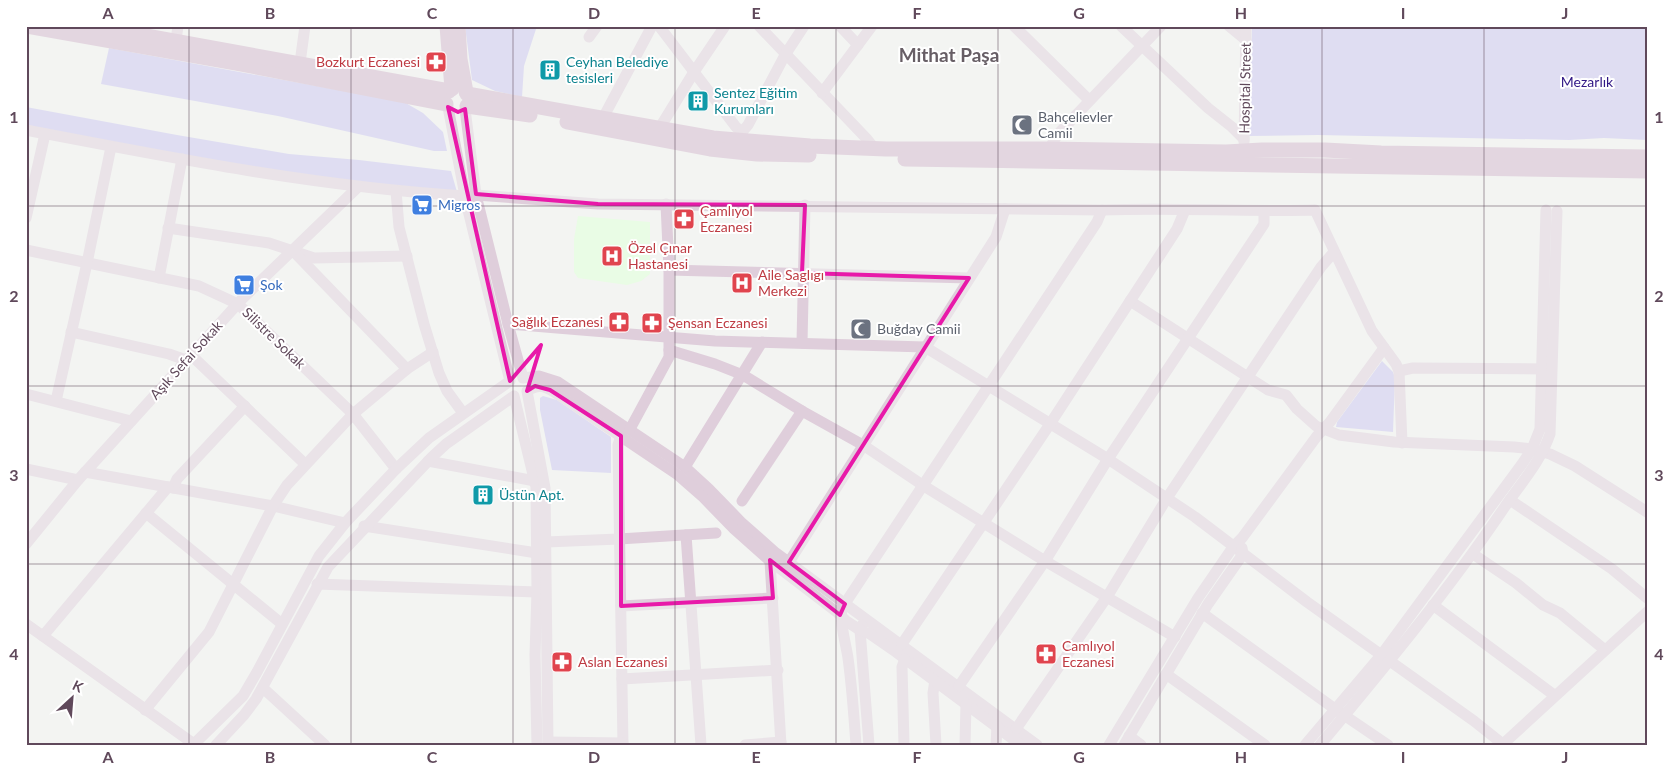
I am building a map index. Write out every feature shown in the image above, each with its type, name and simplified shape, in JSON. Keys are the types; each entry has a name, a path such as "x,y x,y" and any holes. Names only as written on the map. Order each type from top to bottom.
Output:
{"main road":[{"path":"27,26 236,63 457,99 603,118 713,138 742,137 874,148 1226,152 1244,145 1262,150 1647,157"},
{"path":"91,26 177,33 300,63 410,85 457,99 523,114 710,149 757,154 1264,166 1647,171"},
{"path":"447,26 457,99"},
{"path":"457,99 460,59 458,26"},
{"path":"1262,150 1258,158 1264,166"},
{"path":"1317,150 1323,152 1326,156 1322,164 1317,166"}],"street":[{"path":"300,63 305,26"},
{"path":"589,37 597,26"},
{"path":"603,118 652,26"},
{"path":"659,26 742,137 785,55 804,26"},
{"path":"659,129 725,26"},
{"path":"759,26 874,148"},
{"path":"840,26 858,45"},
{"path":"822,93 872,26"},
{"path":"1014,26 1089,100"},
{"path":"1120,26 1244,145"},
{"path":"1050,149 1058,134 1161,26"},
{"path":"1228,26 1246,40"},
{"name":"Hospital Street","path":"1244,145 1246,26"},
{"path":"457,99 471,195 510,381 508,388 514,396 535,481 537,496 535,655 544,744"},
{"path":"457,99 471,195 523,378 528,385 527,391 545,488 544,744"},
{"path":"26,130 182,159 396,191 598,204 1102,210 1146,208 1264,211 1315,210 1372,331 1399,371 1402,443"},
{"path":"26,218 45,134"},
{"path":"56,401 111,146"},
{"path":"158,278 182,159"},
{"name":"Aşık Sefai Sokak","path":"27,543 81,476 238,304 358,186"},
{"path":"396,191 399,227 433,352 447,391 463,413"},
{"path":"544,744 623,744 618,445 669,357 669,270 666,204"},
{"path":"802,343 802,273 805,206"},
{"path":"788,562 996,237 1005,209"},
{"path":"856,745 852,687 840,615 842,608 1097,222 1102,210"},
{"path":"902,644 1050,424 1177,229 1185,210"},
{"path":"1305,745 1339,712 1433,605 1473,554 1533,470 1547,369 1552,210"},
{"path":"959,686 1045,561 1108,459 1264,224 1264,211"},
{"path":"168,228 269,244 314,258 407,256"},
{"name":"Silistre Sokak","path":"26,250 199,286 238,304 353,414 396,469"},
{"path":"292,250 408,369"},
{"path":"1016,729 1108,596 1167,498 1321,266 1334,252"},
{"path":"669,270 969,278"},
{"path":"1130,301 1268,390 1286,395 1297,409 1316,426 1339,434 1402,443 1493,446 1537,451 1576,466 1647,512"},
{"path":"508,324 670,338 925,348 1108,459 1167,498 1503,744 1554,695 1647,612"},
{"path":"71,332 189,357 245,406 305,464"},
{"path":"685,467 762,342"},
{"path":"1141,745 1127,740 1238,550 1242,538 1384,348"},
{"path":"669,350 743,375 863,445 924,486 1045,561 1175,636"},
{"path":"145,710 209,632 273,506 286,485 353,414 408,369 433,352"},
{"path":"1399,371 1412,368 1547,369"},
{"path":"26,624 193,744 243,696 319,556 345,523 396,469 429,438 517,377 539,376 558,382 625,432 702,496 734,529 770,561 860,630 870,634 935,680 1021,745"},
{"path":"216,745 244,715 263,688 317,584 332,562 364,526 446,444 514,396 520,396 537,386 550,390 685,467 741,522 788,562 1037,745"},
{"path":"26,394 131,421"},
{"path":"43,636 146,513 245,406"},
{"path":"742,501 802,411"},
{"path":"1386,657 1537,451"},
{"path":"428,461 535,481"},
{"path":"26,468 171,488 273,506 345,523"},
{"path":"1510,500 1612,569 1647,598"},
{"path":"146,513 233,586 282,624"},
{"path":"364,526 537,553"},
{"path":"546,542 716,533"},
{"path":"686,535 701,745"},
{"path":"1109,745 1198,598 1238,550"},
{"path":"1473,554 1516,583 1543,605 1560,613 1605,650"},
{"path":"745,745 781,743 770,561"},
{"path":"317,584 537,592"},
{"path":"621,606 690,604 773,598"},
{"path":"1433,605 1554,695"},
{"path":"1202,613 1388,745"},
{"path":"862,616 860,630 869,745"},
{"path":"904,745 902,667 905,659"},
{"path":"622,679 778,670"},
{"path":"1166,674 1266,745"},
{"path":"935,680 933,693 936,745"},
{"path":"263,688 325,745"},
{"path":"965,745 966,704"},
{"path":"1320,745 1339,712"},
{"path":"996,745 997,726"}],"highlighted area":[{"path":"448,107 458,112 465,109 476,194 598,204 805,205 802,273 969,278 789,562 845,604 840,615 770,560 773,598 621,606 621,436 550,390 535,386 527,391 541,345 510,381"}],"shaded area":[{"name":"Özel Çınar Hastanesi","path":"578,216 650,222 650,274 641,281 627,285 578,278 574,272 574,239"}],"green space":[{"path":"465,26 537,26 524,66 522,97 495,91 472,80"},
{"name":"Mezarlık","path":"1252,26 1647,26 1647,140 1318,135 1249,136"},
{"path":"109,48 404,102 423,113 443,132 447,151 434,151 278,116 101,84"},
{"path":"26,107 289,154 451,171 457,192 376,189 26,130"},
{"path":"1382,361 1393,372 1395,378 1393,432 1336,427 1337,422"},
{"path":"543,396 557,400 611,437 611,473 552,470 540,410 540,398"}],"place":[{"name":"Bozkurt Eczanesi","path":"436,62"},
{"name":"Ceyhan Belediye tesisleri","path":"550,70"},
{"name":"Sentez Eğitim Kurumları","path":"698,101"},
{"name":"Bahçelievler Camii","path":"1022,125"},
{"name":"Migros","path":"422,205"},
{"name":"Çamlıyol Eczanesi","path":"684,219"},
{"name":"Özel Çınar Hastanesi","path":"612,256"},
{"name":"Aile Saglıgı Merkezi","path":"742,283"},
{"name":"Şok","path":"244,285"},
{"name":"Sağlık Eczanesi","path":"619,322"},
{"name":"Şensan Eczanesi","path":"652,323"},
{"name":"Buğday Camii","path":"861,329"},
{"name":"Üstün Apt.","path":"483,495"},
{"name":"Camlıyol Eczanesi","path":"1046,654"},
{"name":"Aslan Eczanesi","path":"562,662"}],"district":[{"name":"Mithat Paşa","path":"949,55"}]}
